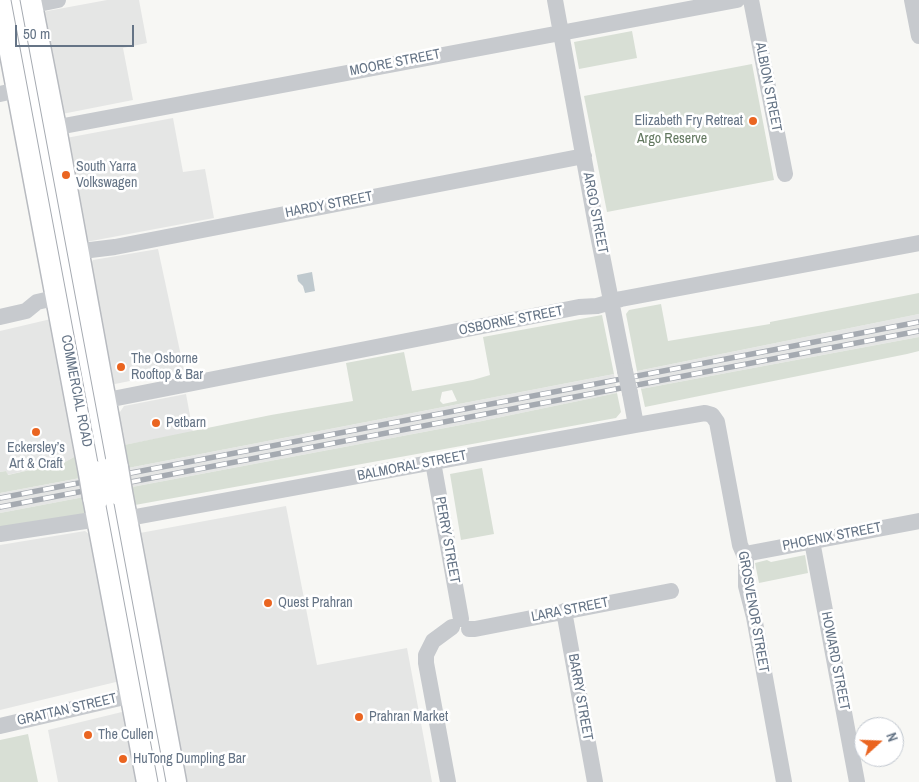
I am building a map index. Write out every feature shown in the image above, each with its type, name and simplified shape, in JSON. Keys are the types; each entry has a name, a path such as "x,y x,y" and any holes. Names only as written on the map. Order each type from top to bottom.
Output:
{"main road":[{"name":"COMMERCIAL ROAD","path":"3,0 18,90 59,297 108,498 173,782"},
{"name":"COMMERCIAL ROAD","path":"28,3 102,401 108,498 134,695 150,782"}],"street":[{"path":"28,3 58,0"},
{"name":"ARGO STREET","path":"555,0 636,425"},
{"name":"MOORE STREET","path":"52,128 737,0"},
{"name":"ALBION STREET","path":"751,0 785,174"},
{"path":"912,0 919,36"},
{"name":"HARDY STREET","path":"74,252 115,247 584,156"},
{"name":"OSBORNE STREET","path":"102,401 579,307 597,306 919,243"},
{"path":"0,317 26,311 37,302 59,297"},
{"name":"BALMORAL STREET","path":"0,534 108,498 144,516 636,425 706,413 712,415"},
{"name":"GROSVENOR STREET","path":"712,415 717,422 740,545 745,554 746,586 754,617 784,782"},
{"name":"PERRY STREET","path":"433,462 461,625"},
{"name":"PHOENIX STREET","path":"745,554 919,521"},
{"name":"HOWARD STREET","path":"812,541 857,782"},
{"name":"LARA STREET","path":"461,625 564,612 671,590"},
{"name":"BARRY STREET","path":"564,612 595,782"},
{"path":"448,782 426,655 433,641 461,625"},
{"name":"GRATTAN STREET","path":"0,726 134,695"}],"shaded area":[{"path":"107,0 139,0 147,43 123,48 133,100 62,114 42,12"},
{"path":"173,118 183,172 205,169 214,218 86,242 66,138"},
{"path":"158,249 184,370 115,384 111,382 90,264 93,260"},
{"path":"312,272 315,291 305,293 303,286 298,281 297,275"},
{"path":"919,314 919,337 641,389 637,371"},
{"path":"51,319 76,456 65,462 7,475 6,471 0,472 0,331"},
{"path":"614,374 617,393 482,421 132,487 128,468"},
{"name":"Petbarn","path":"186,394 193,432 124,445 118,415 124,406"},
{"path":"80,478 84,497 0,513 0,493"},
{"path":"286,506 317,665 407,648 432,782 186,782 140,533"},
{"path":"85,531 94,538 120,681 0,710 0,545"},
{"path":"126,711 139,782 58,782 48,730"}],"green space":[{"path":"632,31 637,58 579,69 574,42"},
{"name":"Argo Reserve","path":"752,64 774,180 607,212 584,96"},
{"path":"919,293 919,314 637,371 626,314 629,310 661,304 668,341 770,324 770,322"},
{"path":"602,315 614,374 128,468 124,445 271,415 353,401 346,363 404,352 412,391 490,375 483,337","holes":["452,390 457,401 443,404 440,401 442,392"]},
{"path":"919,337 919,351 645,407 641,389"},
{"path":"617,393 621,412 616,418 135,505 132,487 482,421"},
{"path":"76,456 80,478 0,493 0,472 6,471 8,475 65,462"},
{"path":"482,468 494,534 461,540 450,474"},
{"path":"84,497 87,514 0,529 0,513"},
{"path":"805,555 808,573 759,583 755,563 767,560 771,562"},
{"path":"28,734 38,782 0,782 0,740"}],"tram line":[{"path":"11,0 158,782"},
{"path":"20,0 166,782"}],"railway":[{"path":"0,498 919,322"},
{"path":"0,507 919,331"}],"place":[{"name":"Elizabeth Fry Retreat","path":"753,121"},
{"name":"South Yarra Volkswagen","path":"66,175"},
{"name":"The Osborne Rooftop & Bar","path":"121,367"},
{"name":"Petbarn","path":"156,423"},
{"name":"Eckersley’s Art & Craft","path":"36,432"},
{"name":"Quest Prahran","path":"268,603"},
{"name":"Prahran Market","path":"359,717"},
{"name":"The Cullen","path":"88,735"},
{"name":"HuTong Dumpling Bar","path":"123,759"}]}
